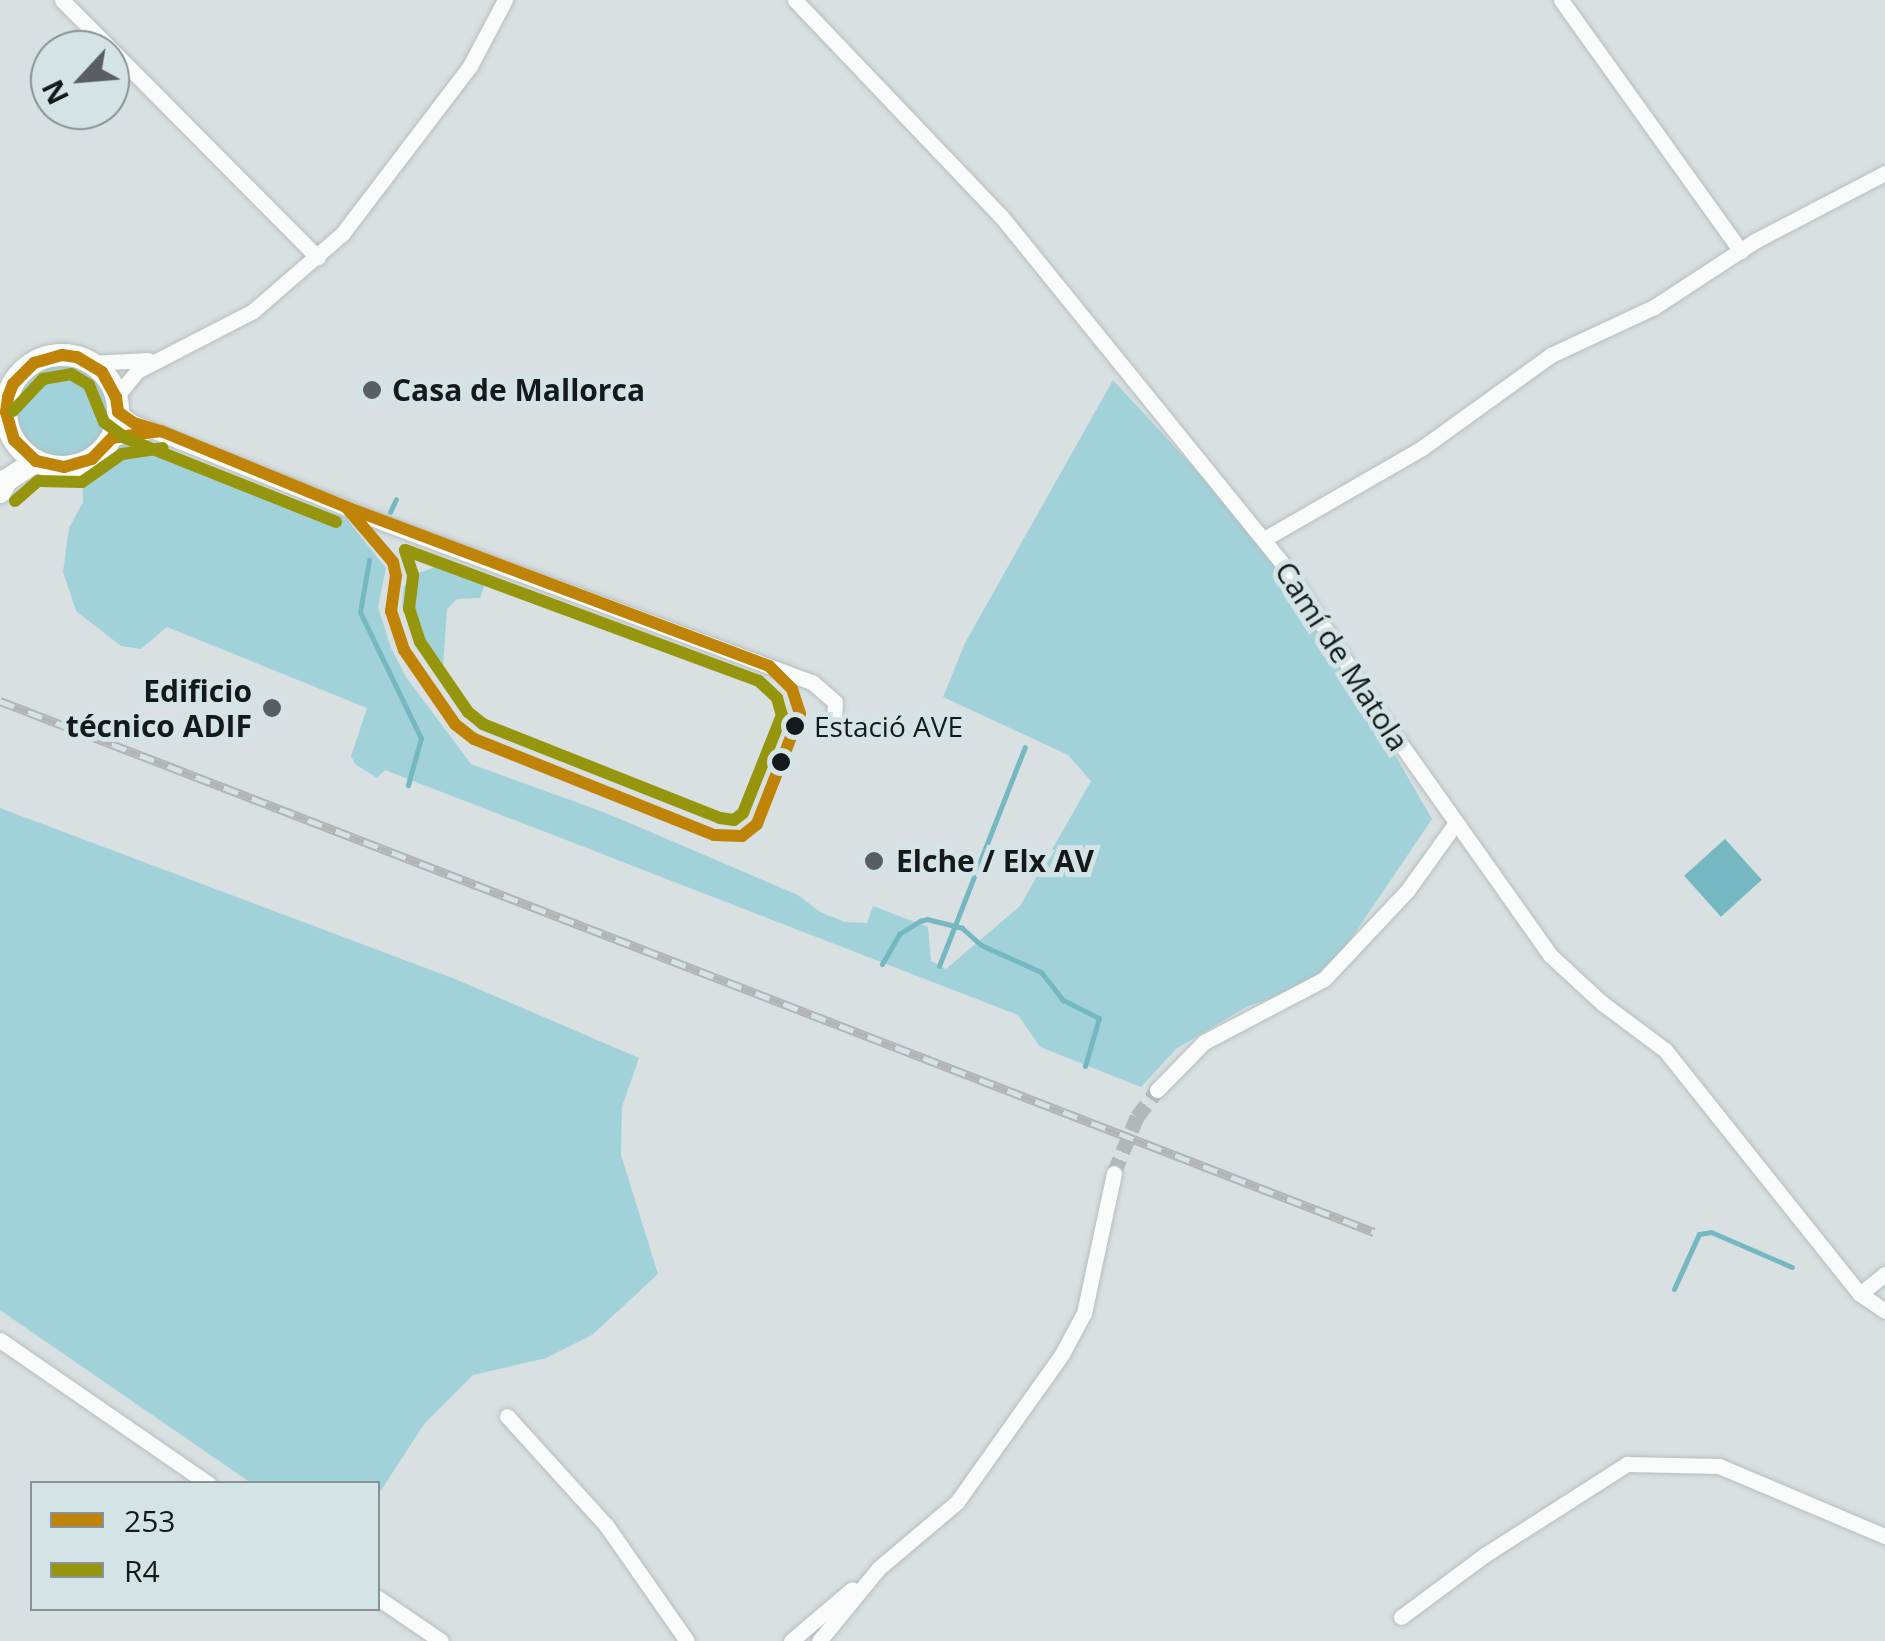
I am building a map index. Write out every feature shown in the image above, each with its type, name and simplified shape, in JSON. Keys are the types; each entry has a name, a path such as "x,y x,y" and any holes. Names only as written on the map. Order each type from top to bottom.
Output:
{"main road":[{"path":"0,474 5,395 22,372 48,357 62,355 90,363 102,372 117,405 112,438 103,450 78,465 64,468 36,461 4,427"},
{"path":"0,492 7,480 36,461"}],"street":[{"path":"62,0 318,258"},
{"path":"505,0 470,66 429,123 361,213 318,258 254,311 129,377 117,405 134,423 812,682 835,702 834,718"},
{"name":"Camí de Matola","path":"795,0 1001,216 1264,540 1294,578 1370,702 1550,955 1602,1003 1665,1050 1860,1294 1885,1310"},
{"path":"1561,0 1741,251"},
{"path":"1264,540 1422,448 1551,355 1654,307 1741,251 1885,172"},
{"path":"90,363 157,360"},
{"path":"112,438 161,431"},
{"path":"1157,1090 1204,1042 1324,980 1407,891 1455,824"},
{"path":"791,1641 956,1502 1069,1341 1084,1312 1094,1275 1114,1173"},
{"path":"1860,1294 1885,1274"},
{"path":"0,1340 206,1481"},
{"path":"507,1416 606,1525 687,1641"},
{"path":"1400,1616 1483,1556 1627,1464 1719,1466 1885,1536"},
{"path":"819,1641 879,1568"},
{"path":"380,1599 441,1641"}],"shaded area":[{"path":"62,360 82,364 105,383 114,412 110,432 91,455 62,464 42,460 19,441 10,412 14,392 33,369"},
{"path":"1113,380 1288,570 1432,819 1324,979 1246,1007 1176,1049 1141,1087 1040,1047 1018,1015 385,770 377,778 355,764 351,756 367,708 167,627 141,649 121,646 76,611 63,572 69,528 83,502 82,467 113,444 154,448 346,518 386,568 378,607 391,648 406,677 471,764 606,813 798,895 820,912 845,922 867,923 873,906 928,927 931,961 946,969 1020,906 1091,781 1068,755 943,697 965,643"},
{"path":"444,564 486,581 480,598 457,599 447,609 442,682 402,606 404,587 413,575"},
{"path":"0,808 455,979 639,1058 622,1107 621,1155 658,1274 592,1335 546,1358 473,1375 424,1424 380,1492 380,1481 248,1481 0,1310"},
{"path":"1725,839 1762,880 1721,917 1684,876"}],"waterway":[{"path":"390,512 396,499"},
{"path":"369,560 360,612 421,738 408,785"},
{"path":"939,966 1025,747"},
{"path":"882,964 899,934 920,921 927,919 962,928 981,945 1041,972 1063,1000 1099,1018 1085,1066"},
{"path":"1674,1289 1699,1234 1711,1232 1792,1267"}],"tunnel":[{"path":"1114,1173 1137,1117 1157,1090"}],"railway":[{"path":"0,701 1374,1232"}],"transit line":[{"name":"253","path":"62,355 77,357 102,372 116,397 118,412 134,423 161,431 112,438 92,459 64,467 36,461 14,440 6,412 8,397 13,384 34,363 62,355"},
{"name":"R4","path":"13,411 43,379 71,374 89,385 104,422 125,438 336,522"},
{"name":"253","path":"161,431 346,507"},
{"name":"R4","path":"15,501 38,481 82,482 122,454 163,448"},
{"name":"253","path":"346,507 769,666 792,689 800,714 757,824 742,836 714,835 474,739 455,724 404,650 391,611 396,576 393,562 346,507"},
{"name":"R4","path":"405,550 759,681 777,698 782,715 743,813 734,820 720,818 483,724 468,712 420,642 409,609 413,575 405,550"}],"place":[{"name":"Casa de Mallorca","path":"372,390"},
{"name":"Edificio técnico ADIF","path":"272,708"},
{"name":"Estació AVE","path":"795,726"},
{"name":"Elche / Elx AV","path":"874,861"}]}
